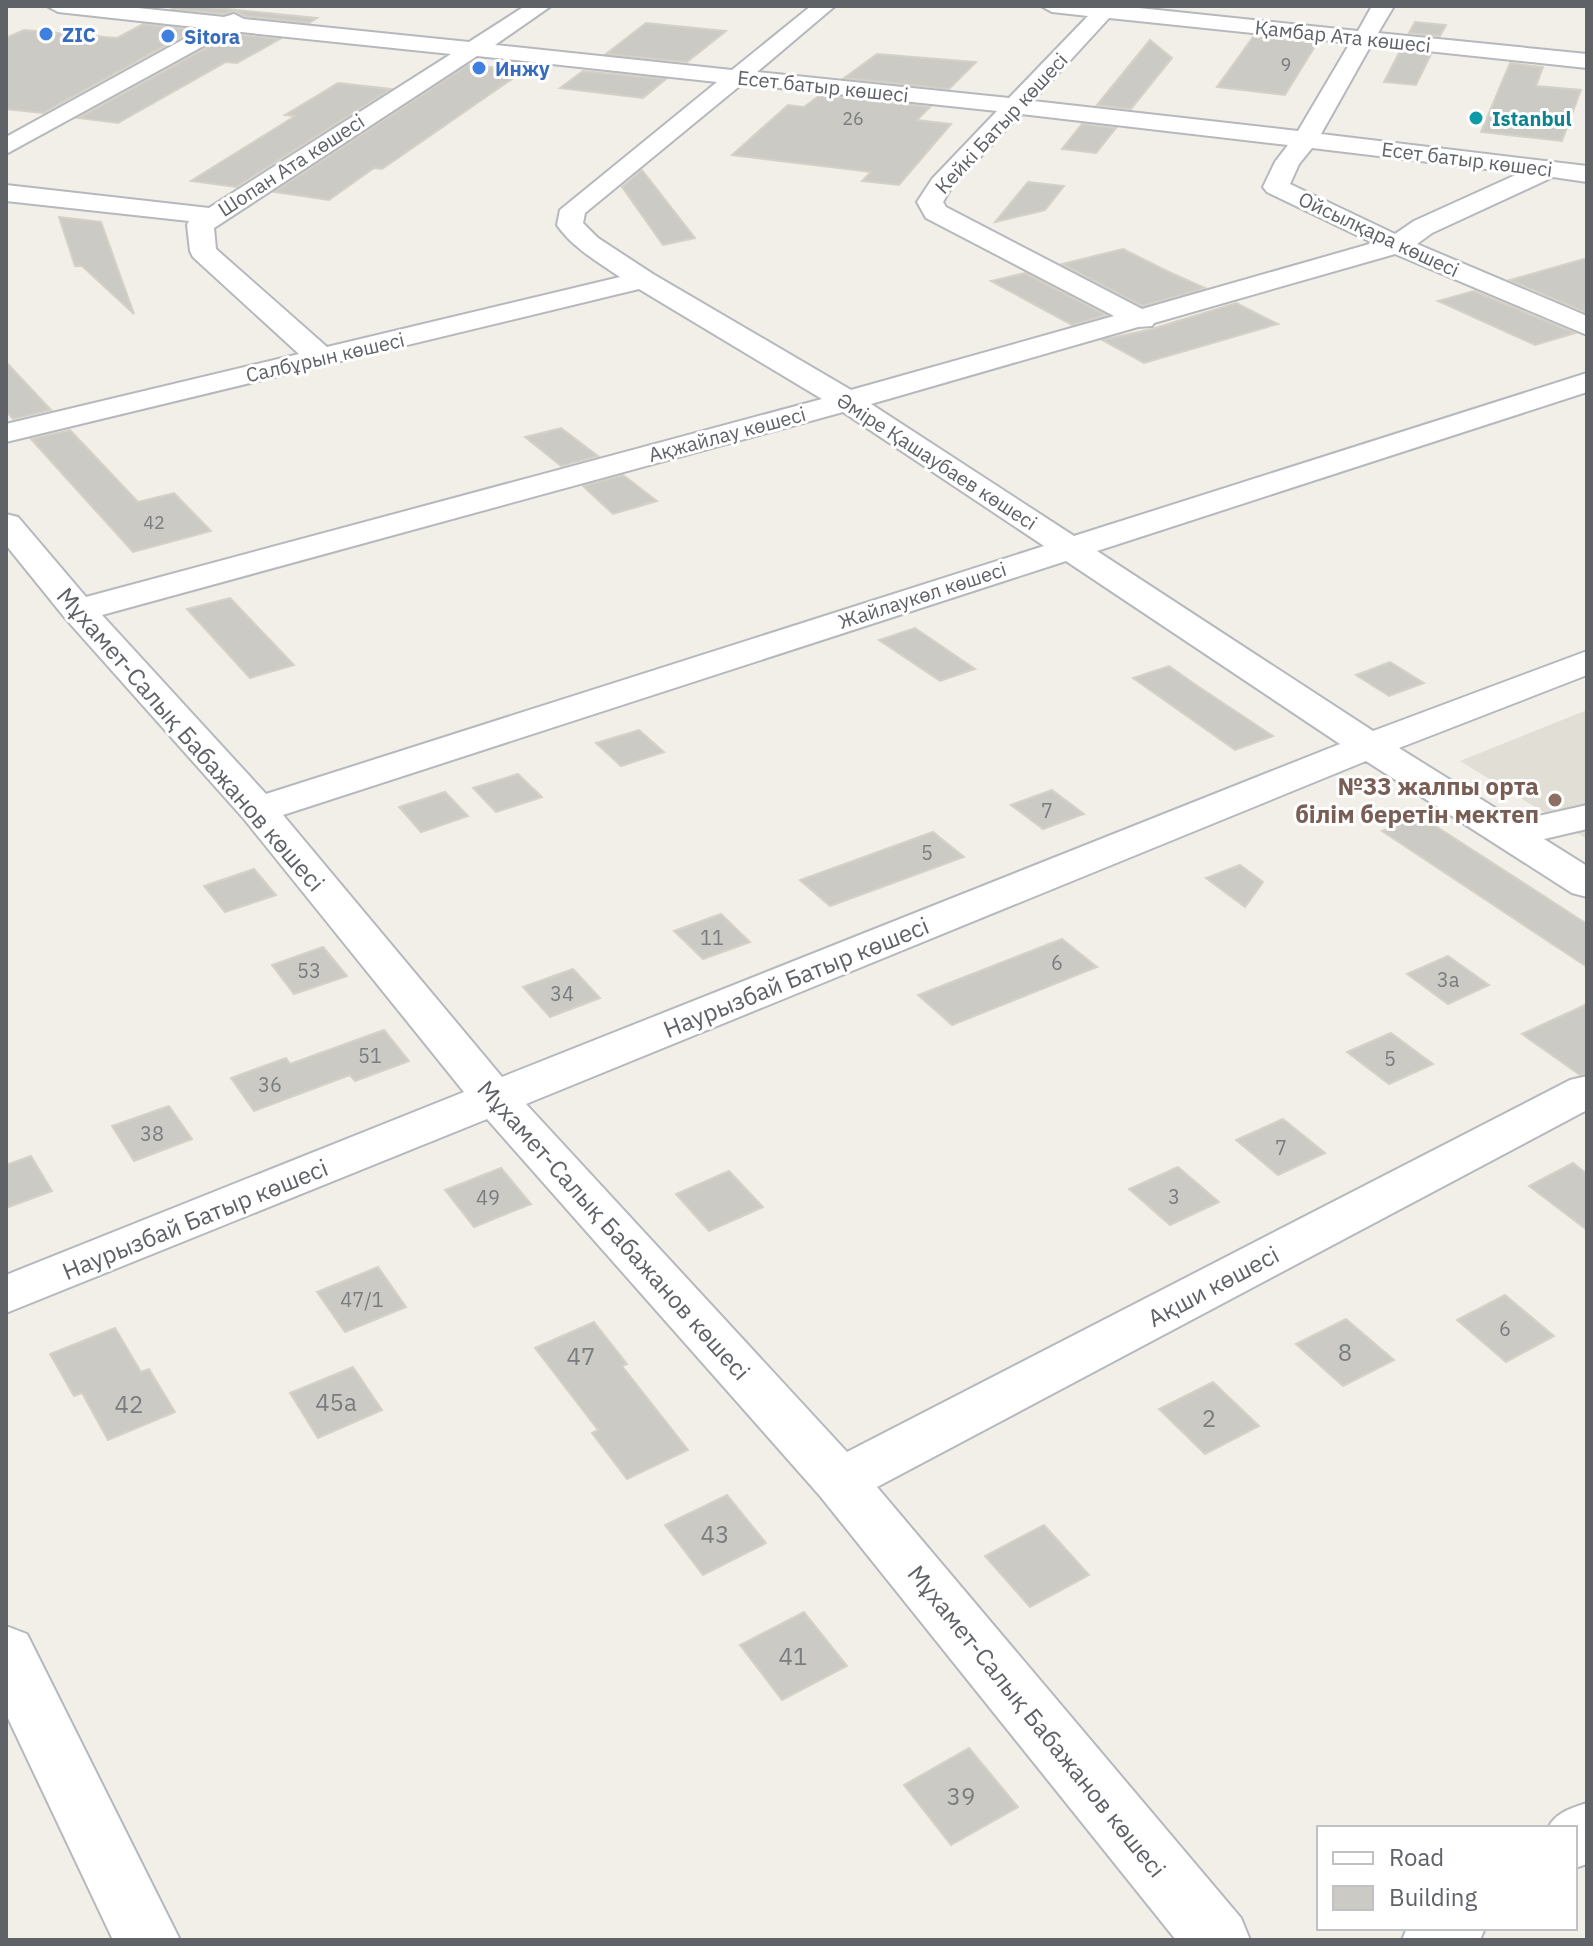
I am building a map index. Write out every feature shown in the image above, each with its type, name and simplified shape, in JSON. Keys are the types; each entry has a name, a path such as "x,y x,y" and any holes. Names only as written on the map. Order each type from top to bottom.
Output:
{"street":[{"name":"Есет батыр көшесі","path":"58,6 1571,166"},
{"path":"6,147 261,6"},
{"name":"Шопан Ата көшесі","path":"322,358 257,303 203,251 200,225 540,6"},
{"name":"Әміре Қашаубаев көшесі","path":"824,6 573,210 570,225 589,244 643,280 847,401 1369,746 1587,884"},
{"name":"Қамбар Ата көшесі","path":"1052,6 1107,9 1587,61"},
{"name":"Ойсылқара көшесі","path":"1383,6 1306,139 1287,162 1276,187 1397,245 1587,326"},
{"name":"Кейкі Батыр көшесі","path":"1107,9 941,184 930,202 935,212 1142,320"},
{"name":"Ақжайлау көшесі","path":"78,610 1142,320 1397,245 1423,227 1571,166"},
{"path":"6,193 213,216"},
{"name":"Салбұрын көшесі","path":"6,433 643,280"},
{"name":"Жайлаукөл көшесі","path":"258,810 1587,382"},
{"name":"Мұхамет-Салық Бабажанов көшесі","path":"6,524 78,610 258,810 495,1099 840,1481 1217,1940"},
{"name":"Наурызбай Батыр көшесі","path":"6,1295 1369,746 1587,662"},
{"path":"1509,835 1587,817"},
{"name":"Ақши көшесі","path":"840,1481 1587,1091"},
{"path":"6,1651 147,1940"}],"shaded area":[{"name":"№33 жалпы орта білім беретін мектеп","path":"1587,710 1587,839 1460,761"}],"building":[{"path":"177,6 317,18 309,23 245,16 235,11 224,14 172,9"},
{"path":"1415,22 1446,25 1440,36 1409,33"},
{"path":"646,23 726,31 687,62 606,54"},
{"path":"143,24 194,30 43,113 6,109 6,38 24,30 117,38"},
{"path":"232,34 280,39 237,63 226,62 118,123 78,118"},
{"path":"1253,37 1317,43 1285,95 1217,87"},
{"path":"1150,40 1172,58 1131,109 1097,105"},
{"path":"1400,51 1431,54 1416,85 1384,82"},
{"path":"877,54 976,62 949,89 844,78"},
{"path":"1510,63 1543,67 1536,86 1581,90 1562,141 1481,132"},
{"path":"468,65 525,70 382,169 374,168 329,200 274,192"},
{"path":"583,71 666,79 643,98 560,88"},
{"path":"338,83 391,89 236,187 191,181 295,116 285,115"},
{"path":"820,95 930,107 917,120 951,124 899,185 862,181 871,172 732,155 788,105 804,107"},
{"path":"1082,124 1116,128 1096,153 1062,149"},
{"path":"642,170 695,238 663,245 622,187"},
{"path":"1028,182 1064,186 1045,210 995,222"},
{"path":"59,217 101,222 134,314 82,266 75,266"},
{"path":"1123,249 1205,288 1142,306 1062,264"},
{"path":"1587,258 1587,313 1510,280"},
{"path":"1025,273 1106,315 1072,325 991,281"},
{"path":"1474,291 1575,333 1535,345 1438,301"},
{"path":"1236,303 1278,324 1144,363 1102,340 1152,329"},
{"path":"6,362 51,410 13,419 6,411"},
{"path":"561,428 598,456 561,466 525,437"},
{"path":"70,430 138,502 174,493 211,531 133,552 31,439"},
{"path":"623,475 657,501 613,514 583,486"},
{"path":"230,598 294,665 250,678 187,609"},
{"path":"915,628 975,669 940,681 879,640"},
{"path":"1390,662 1424,683 1389,696 1356,675"},
{"path":"1169,666 1273,736 1235,750 1133,678"},
{"path":"639,730 664,752 621,766 596,743"},
{"path":"518,774 542,797 496,812 473,788"},
{"path":"1052,790 1084,814 1043,829 1011,805"},
{"path":"445,792 468,816 421,832 399,807"},
{"path":"1420,816 1587,924 1587,967 1382,831"},
{"path":"933,832 964,857 830,906 800,880"},
{"path":"1240,865 1263,882 1245,907 1206,878"},
{"path":"254,869 276,895 225,912 204,886"},
{"path":"721,914 750,942 703,959 674,931"},
{"path":"1062,939 1097,967 952,1025 918,995"},
{"path":"323,947 347,976 294,994 272,965"},
{"path":"1448,956 1489,985 1448,1004 1407,974"},
{"path":"573,969 600,998 550,1017 523,987"},
{"path":"1587,1004 1587,1073 1580,1075 1522,1034"},
{"path":"384,1030 409,1061 355,1081 350,1075 254,1111 231,1078 286,1058 290,1064"},
{"path":"1391,1033 1433,1064 1389,1084 1347,1052"},
{"path":"169,1106 192,1139 134,1161 112,1126"},
{"path":"1283,1119 1325,1153 1278,1175 1236,1140"},
{"path":"31,1156 52,1191 6,1208 6,1165"},
{"path":"1573,1163 1587,1174 1587,1230 1529,1186"},
{"path":"1178,1167 1219,1202 1170,1225 1129,1189"},
{"path":"501,1168 531,1204 474,1227 445,1190"},
{"path":"729,1171 763,1207 709,1231 676,1194"},
{"path":"378,1267 406,1307 345,1332 317,1292"},
{"path":"1505,1295 1554,1336 1506,1362 1457,1320"},
{"path":"1346,1319 1394,1360 1343,1386 1296,1344"},
{"path":"594,1322 627,1364 622,1366 688,1450 627,1479 592,1433 598,1430 535,1348"},
{"path":"115,1328 141,1372 149,1369 175,1412 108,1440 82,1393 74,1396 50,1354"},
{"path":"353,1367 382,1410 318,1438 290,1393"},
{"path":"1213,1382 1259,1426 1205,1454 1159,1409"},
{"path":"727,1495 766,1543 703,1575 665,1525"},
{"path":"1044,1525 1089,1575 1030,1607 985,1556"},
{"path":"804,1612 847,1666 782,1700 740,1645"},
{"path":"969,1748 1018,1807 951,1845 904,1785"}],"place":[{"name":"ZIC","path":"46,34"},
{"name":"Sitora","path":"168,36"},
{"name":"Инжу","path":"479,68"},
{"name":"Istanbul","path":"1476,118"},
{"name":"№33 жалпы орта білім беретін мектеп","path":"1555,800"}]}
